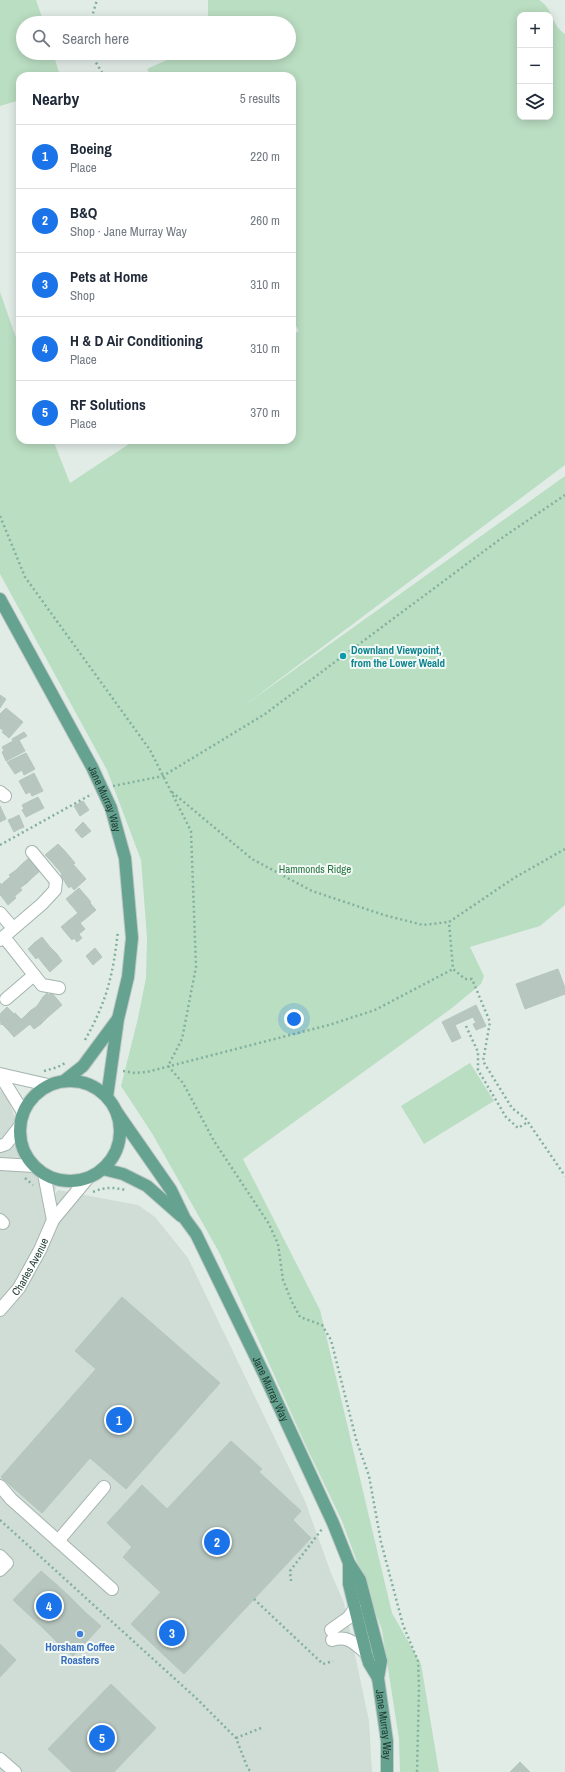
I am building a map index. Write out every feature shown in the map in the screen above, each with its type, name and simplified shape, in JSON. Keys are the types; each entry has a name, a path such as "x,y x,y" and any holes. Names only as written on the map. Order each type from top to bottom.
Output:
{"main road":[{"name":"Jane Murray Way","path":"0,599 95,791 111,808 125,858 130,901 132,938 128,977 118,1019 107,1097"},
{"name":"Jane Murray Way","path":"64,1081 82,1066 118,1019"},
{"path":"64,1081 80,1082 95,1087 107,1097 116,1111 120,1127 119,1142 113,1157 103,1169 88,1178 73,1181 58,1180 44,1174 34,1166 26,1155 21,1141 20,1126 23,1112 38,1092 48,1085 64,1081"},
{"name":"Jane Murray Way","path":"116,1111 171,1190 185,1219 196,1234 264,1374 333,1523 349,1563 360,1580 381,1661 378,1678 387,1741 387,1772"},
{"name":"Jane Murray Way","path":"103,1169 123,1174 147,1186 185,1219"},
{"name":"Jane Murray Way","path":"349,1563 349,1584 356,1607 366,1653 369,1663 378,1678"}],"street":[{"path":"32,852 56,881 55,890 42,904 2,939 42,985 58,988"},
{"path":"0,913 13,928"},
{"path":"6,999 34,975"},
{"path":"0,1075 48,1085"},
{"path":"0,1075 23,1112"},
{"path":"0,1146 6,1144 20,1126"},
{"path":"0,1164 34,1166"},
{"path":"44,1174 53,1220"},
{"name":"Charles Avenue","path":"0,1310 19,1288 40,1250 53,1220 88,1178"},
{"path":"0,1486 11,1499 112,1589"},
{"path":"58,1541 104,1487"},
{"path":"0,1556 7,1563 0,1570"},
{"path":"356,1607 332,1635 349,1640 366,1653"},
{"path":"0,1759 15,1772"}],"path":[{"path":"92,16 97,0"},
{"path":"96,60 102,72"},
{"path":"0,845 95,791 163,776 265,714 499,540 565,495"},
{"path":"0,516 26,577 150,750 191,831 196,967 182,1039 168,1066"},
{"path":"94,801 95,791"},
{"path":"170,791 252,859 312,891 384,915 423,925 449,922 514,878 565,849"},
{"path":"449,922 453,969 465,979 472,979 490,1022 483,1061 512,1108 528,1122 565,1176"},
{"path":"83,1044 105,1002 112,976 118,927"},
{"path":"125,1071 136,1073 147,1072 329,1026 375,1010 453,969"},
{"path":"466,1026 478,1052 478,1070 506,1117 518,1128 528,1122"},
{"path":"26,1081 34,1072 58,1067 68,1061"},
{"path":"168,1066 183,1083 214,1141 269,1224 278,1244 284,1280 292,1302 300,1316 322,1325 331,1340 356,1439 369,1476 381,1542 403,1625 418,1662 420,1687 417,1772"},
{"path":"22,1176 27,1178 35,1187"},
{"path":"90,1193 101,1188 114,1187 127,1191"},
{"path":"0,1520 196,1698 236,1738 248,1769 252,1772"},
{"path":"291,1581 290,1571 322,1530 320,1524"},
{"path":"254,1599 323,1664 333,1661"},
{"path":"236,1738 261,1728"}],"shaded area":[{"path":"0,1090 7,1096 26,1155 58,1180 54,1196 58,1190 138,1205 155,1217 188,1258 305,1501 331,1573 344,1603 369,1721 372,1772 0,1772"}],"green space":[{"path":"0,0 36,0 42,16 16,16 16,60 55,60 59,72 16,72 16,101 0,106"},
{"name":"Hammonds Ridge","path":"208,0 539,0 544,4 549,12 517,12 517,120 553,120 553,19 560,30 565,34 565,465 245,705 565,476 565,905 540,926 470,947 484,976 481,984 452,1008 243,1159 320,1310 392,1613 421,1664 439,1772 400,1772 399,1739 382,1630 342,1521 305,1444 220,1254 153,1135 121,1086 138,1018 146,978 147,938 141,860 107,770 0,574 0,292 16,338 16,444 55,444 70,483 129,444 296,444 296,333 299,331 296,326 296,72 149,72 147,69 167,60 296,60 296,16 208,16"},
{"path":"470,1063 494,1101 424,1144 401,1106"}],"building":[{"path":"0,695 6,699 0,708"},
{"path":"6,708 23,722 9,738 0,728 0,714"},
{"path":"24,732 27,736 19,740 25,751 6,761 2,752 4,751 2,747 13,741 12,739"},
{"path":"26,753 35,769 24,775 22,770 15,774 7,762"},
{"path":"34,773 43,791 32,796 30,792 26,794 19,781"},
{"path":"38,797 44,808 26,817 22,810 24,809 22,805"},
{"path":"83,801 89,810 80,816 74,806"},
{"path":"0,806 6,819 0,822"},
{"path":"19,815 24,827 19,829 13,818"},
{"path":"13,818 19,829 14,832 8,820"},
{"path":"83,822 91,831 82,838 75,830"},
{"path":"58,844 64,850 51,861 45,855"},
{"path":"64,850 70,857 57,868 51,861"},
{"path":"30,857 41,870 33,877 22,864"},
{"path":"70,857 75,863 62,874 57,868"},
{"path":"22,864 33,877 27,883 16,870"},
{"path":"73,864 80,872 66,884 61,875"},
{"path":"16,870 27,883 20,888 9,875"},
{"path":"80,872 86,879 74,890 71,886 69,888 66,884"},
{"path":"10,877 22,890 15,896 3,883"},
{"path":"0,883 2,885 3,883 10,890 2,897 0,895"},
{"path":"79,888 85,895 72,906 66,899"},
{"path":"10,890 16,898 8,905 2,897"},
{"path":"85,895 91,902 78,913 72,906"},
{"path":"90,903 96,910 84,920 78,913"},
{"path":"78,913 84,920 80,923 85,929 79,934 68,921"},
{"path":"68,921 82,938 77,942 74,938 72,940 61,927"},
{"path":"42,937 50,947 43,953 34,943"},
{"path":"34,943 43,953 36,959 28,949"},
{"path":"50,947 57,954 44,965 38,957"},
{"path":"95,948 102,957 93,965 86,956"},
{"path":"57,954 62,961 50,972 44,965"},
{"path":"558,969 565,988 565,994 525,1009 516,984"},
{"path":"47,993 48,995 52,993 62,1005 55,1011 43,997"},
{"path":"43,997 55,1011 47,1018 37,1006"},
{"path":"476,1005 486,1026 476,1030 473,1024 476,1023 473,1017 455,1025 461,1038 452,1042 442,1022"},
{"path":"37,1006 47,1018 41,1024 30,1011"},
{"path":"7,1007 14,1014 1,1025 0,1014"},
{"path":"30,1011 41,1024 34,1029 24,1017"},
{"path":"15,1013 21,1019 8,1030 2,1024"},
{"path":"24,1017 30,1024 14,1037 8,1030"},
{"path":"122,1297 220,1383 126,1489 90,1458 42,1513 1,1477 96,1369 75,1351"},
{"path":"231,1441 262,1469 259,1472 301,1511 293,1520 311,1538 214,1642 123,1557 132,1547 107,1523 142,1485 167,1509"},
{"path":"41,1571 56,1584 28,1614 13,1600"},
{"path":"56,1584 71,1598 43,1628 28,1614"},
{"path":"161,1592 214,1642 184,1674 131,1624"},
{"path":"71,1598 86,1613 58,1643 43,1628"},
{"name":"Horsham Coffee Roasters","path":"86,1613 101,1626 73,1656 58,1643"},
{"path":"0,1644 16,1660 0,1677"},
{"path":"111,1684 156,1728 114,1772 72,1772 48,1749"},
{"path":"520,1762 530,1772 510,1772"}],"place":[{"name":"Downland Viewpoint, from the Lower Weald","path":"343,656"},
{"name":"Boeing","path":"119,1420"},
{"name":"B&Q","path":"217,1542"},
{"name":"H & D Air Conditioning","path":"49,1606"},
{"name":"Pets at Home","path":"172,1633"},
{"name":"Horsham Coffee Roasters","path":"80,1634"},
{"name":"RF Solutions","path":"102,1738"}]}
